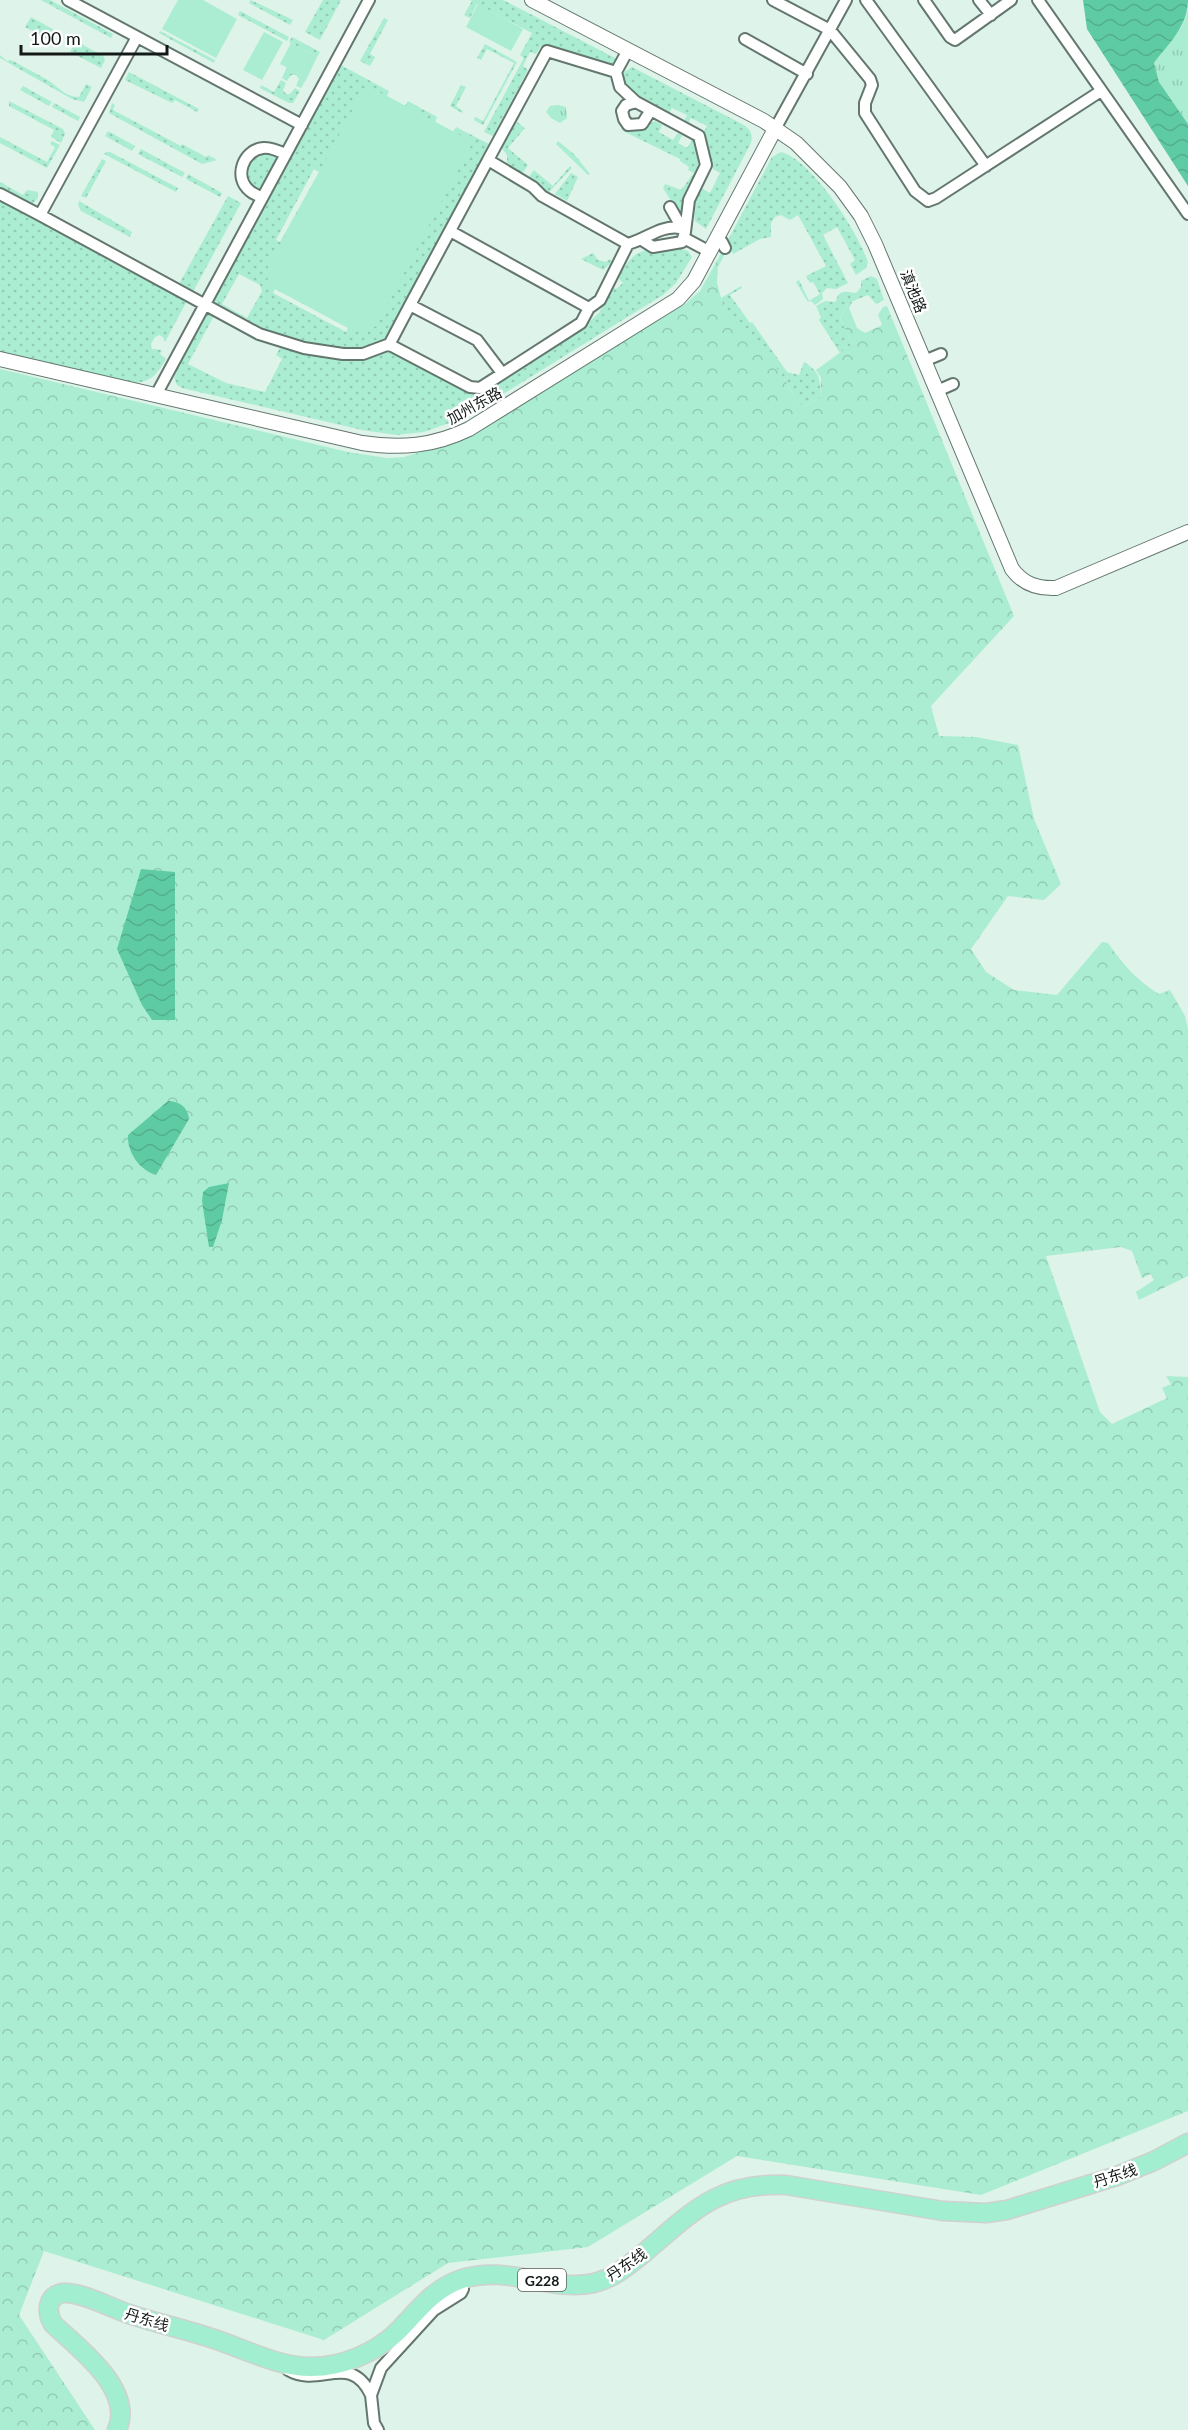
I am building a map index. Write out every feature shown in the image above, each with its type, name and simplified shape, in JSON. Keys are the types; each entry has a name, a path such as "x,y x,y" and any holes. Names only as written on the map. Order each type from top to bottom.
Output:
{"highway":[{"name":"丹东线","path":"117,2430 120,2416 119,2404 109,2382 100,2369 53,2324 48,2316 48,2308 55,2296 62,2293 78,2296 131,2315 191,2331 295,2366 311,2367 347,2361 368,2352 398,2331 431,2296 459,2281 493,2274 570,2284 595,2283 632,2263 710,2200 737,2188 767,2184 806,2187 943,2211 986,2213 1007,2210 1074,2187 1117,2176 1154,2161 1188,2143"}],"street":[{"path":"68,0 302,125"},
{"path":"156,395 369,0"},
{"name":"滇池路","path":"532,0 776,129 802,147 840,186 861,216 885,265 1012,569 1022,581 1036,587 1056,588 1188,532"},
{"path":"772,0 830,30 870,79 872,85 864,110 919,196 928,201 1101,91"},
{"path":"776,129 846,0"},
{"path":"866,0 986,166"},
{"path":"924,0 953,39 958,39 1011,0"},
{"path":"979,0 991,15"},
{"path":"1038,0 1188,214"},
{"path":"40,215 48,190 137,37"},
{"path":"745,39 807,74"},
{"path":"628,50 616,72 620,87 636,102 699,136 706,165 688,200 682,242 676,245 653,247 642,240"},
{"path":"0,194 259,334 304,348 343,354 363,354 389,345 547,51 616,72"},
{"path":"636,102 626,105 622,111 628,125 642,124 651,110"},
{"name":"加州东路","path":"0,358 362,444 390,447 427,444 469,429 678,299 694,281 717,246 776,129"},
{"path":"262,198 244,184 241,168 244,161 255,150 263,148 271,148 285,154"},
{"path":"488,160 533,186 542,196 628,244 642,240 653,231 683,233 717,246"},
{"path":"670,207 683,233"},
{"path":"450,231 590,308"},
{"path":"389,345 470,387 480,388 581,323 590,308 600,300 628,244"},
{"path":"410,305 477,340 502,373"},
{"path":"924,361 941,354"},
{"path":"937,391 953,384"},
{"path":"371,2395 378,2375 389,2357 434,2310 461,2293 463,2289 459,2281"},
{"path":"276,2360 289,2371 305,2377 339,2371 350,2372 366,2384 371,2395 374,2422 378,2430"}],"green space":[{"path":"41,0 50,0 113,34 111,38"},
{"path":"178,0 203,0 237,19 216,58 162,29"},
{"path":"251,0 293,20 290,25 249,3"},
{"path":"323,0 341,0 320,40 305,32"},
{"path":"470,0 503,0 617,59 616,65 610,68 541,46 536,54 530,52 523,66 528,70 493,136 484,132 524,58 520,55 532,33 477,4 470,18 464,15 472,1"},
{"path":"478,4 523,29 511,51 466,27"},
{"path":"1188,10 1188,124 1159,82 1154,63 1182,26"},
{"path":"240,11 289,37 287,41 238,15"},
{"path":"31,17 56,31 51,41 25,27"},
{"path":"384,18 388,20 370,54 375,57 370,66 360,61"},
{"path":"160,31 215,60 214,63 159,33"},
{"path":"264,32 283,42 262,80 243,70"},
{"path":"292,37 320,52 317,57 289,42"},
{"path":"76,41 103,56 105,60 101,68 70,52"},
{"path":"291,43 317,57 307,78 280,64"},
{"path":"485,44 517,62 483,125 474,120 475,117 483,121 514,63 487,49 481,60 477,58"},
{"path":"0,55 7,61 11,60 46,79 69,95 79,97 86,84 92,87 84,102 72,99 0,58"},
{"path":"339,64 389,91 387,96 405,106 408,101 437,117 435,122 453,132 456,127 489,144 383,344 362,352 324,348 260,331 211,304","holes":["314,169 319,172 280,242 276,240","239,274 260,285 262,291 247,318 222,304","275,289 348,328 346,332 273,293"]},
{"path":"287,67 307,78 301,88 296,86 299,79 296,75 291,75 287,81 282,78"},
{"path":"632,67 742,124 751,133 750,145 706,229 695,221 693,204 701,188 710,193 720,173 713,169 703,134 707,126 691,118 687,125 683,123 687,115 672,108 668,115 643,102 623,83 624,72"},
{"path":"129,72 199,109 197,112 175,100 172,103 125,80"},
{"path":"281,80 286,83 283,90 286,94 290,94 295,88 300,91 293,103 260,88 261,85 274,92"},
{"path":"366,85 473,142 376,326 365,332 354,331 274,288 268,281 267,273 268,267"},
{"path":"461,85 466,87 456,106 463,111 462,113 450,106"},
{"path":"23,86 52,102 49,106 20,90"},
{"path":"9,101 63,129 65,134 61,143 51,137 54,130 9,106"},
{"path":"54,103 80,117 78,121 52,107"},
{"path":"112,103 115,105 113,110 181,146 182,144 206,157 208,155 217,160 202,164 109,113"},
{"path":"550,106 566,107 567,118 560,123 546,112"},
{"path":"516,121 525,128 508,148 528,165 522,174 507,164 507,155 501,147"},
{"path":"655,121 662,125 659,132 673,140 678,133 682,135 678,143 687,148 692,140 694,141 701,166 682,201 681,217 663,188 665,184 681,190 694,173 688,170 689,167 680,159 623,131 622,126 639,129"},
{"path":"108,131 135,146 132,151 105,136"},
{"path":"0,137 47,162 55,147 50,144 52,141 60,145 47,168 0,143"},
{"path":"558,141 575,155 590,174 588,175 556,144"},
{"path":"141,149 185,173 182,177 138,154"},
{"path":"255,150 285,154 262,198 249,190 244,161"},
{"path":"107,152 178,188 176,192 104,154"},
{"path":"781,152 806,168 820,182 855,233 868,262 866,268 856,275 850,264 855,260 837,227 823,235 848,283 836,289 827,288 822,293 823,299 815,305 811,301 808,302 796,282 799,280 809,301 820,294 813,282 810,283 806,276 826,266 798,215 790,220 781,215 775,217 771,223 771,237 760,239 733,254 727,242 772,157"},
{"path":"102,159 106,161 86,198 81,196"},
{"path":"570,166 572,168 547,194 542,187 528,178 534,170 553,186"},
{"path":"571,173 578,177 567,201 555,194"},
{"path":"188,174 222,193 220,197 186,179"},
{"path":"0,182 23,195 27,190 38,192 38,198 33,203 28,203 0,188"},
{"path":"228,196 241,203 193,292 179,284"},
{"path":"0,198 188,299 165,342 159,335 151,344 152,349 162,350 160,354 166,359 153,376 145,381 133,383 0,352"},
{"path":"79,201 132,232 130,237 81,211"},
{"path":"674,247 688,251 692,257 676,283 663,295 463,418 424,432 396,435 362,430 182,388 177,385 174,378 206,314 215,314 188,364 226,383 265,392 282,359 276,355 281,346 323,355 387,347 480,390 580,330 599,313 612,287 616,289 623,283 618,278 634,256 646,250"},
{"path":"723,250 725,254 718,267 717,283 725,312 751,333 784,378 799,404 805,406 820,398 821,378 816,370 852,344 840,318 848,303 853,301 849,308 857,328 865,333 882,325 878,315 883,307 887,306 1014,616 931,706 939,736 976,737 1018,745 1034,819 1061,884 1044,900 1008,896 971,949 986,972 1014,990 1057,995 1102,942 1108,943 1143,983 1159,994 1170,990 1185,1016 1188,1029 1188,1276 1139,1300 1136,1292 1154,1280 1151,1274 1142,1278 1132,1251 1121,1247 1046,1256 1100,1412 1112,1424 1167,1398 1162,1388 1171,1384 1166,1376 1188,1377 1188,2111 981,2195 737,2156 588,2247 448,2263 324,2340 44,2251 19,2315 95,2430 0,2430 0,369 348,452 387,458 404,457 468,437 685,304 700,291"},
{"path":"593,253 598,260 606,262 610,259 612,262 603,270 581,259"},
{"path":"871,276 877,279 884,300 876,304 868,295 848,303 840,318 852,344 840,353 819,320 821,317 816,306 825,301 835,302 838,295 843,292 856,293 861,287 861,281"},
{"path":"741,286 742,288 730,295 787,372 799,375 804,362 813,369 820,381 820,398 805,406 799,404 784,378 725,312 721,298"}],"water":[{"path":"1083,0 1188,0 1181,26 1154,63 1159,82 1188,124 1188,186 1087,29"},
{"path":"141,869 175,872 175,1020 152,1020 142,1005 117,949"},
{"path":"168,1101 182,1106 187,1111 189,1119 156,1175 150,1173 136,1160 128,1142 128,1135"},
{"path":"229,1183 222,1220 213,1247 209,1247 202,1201 203,1192 209,1187"}]}
